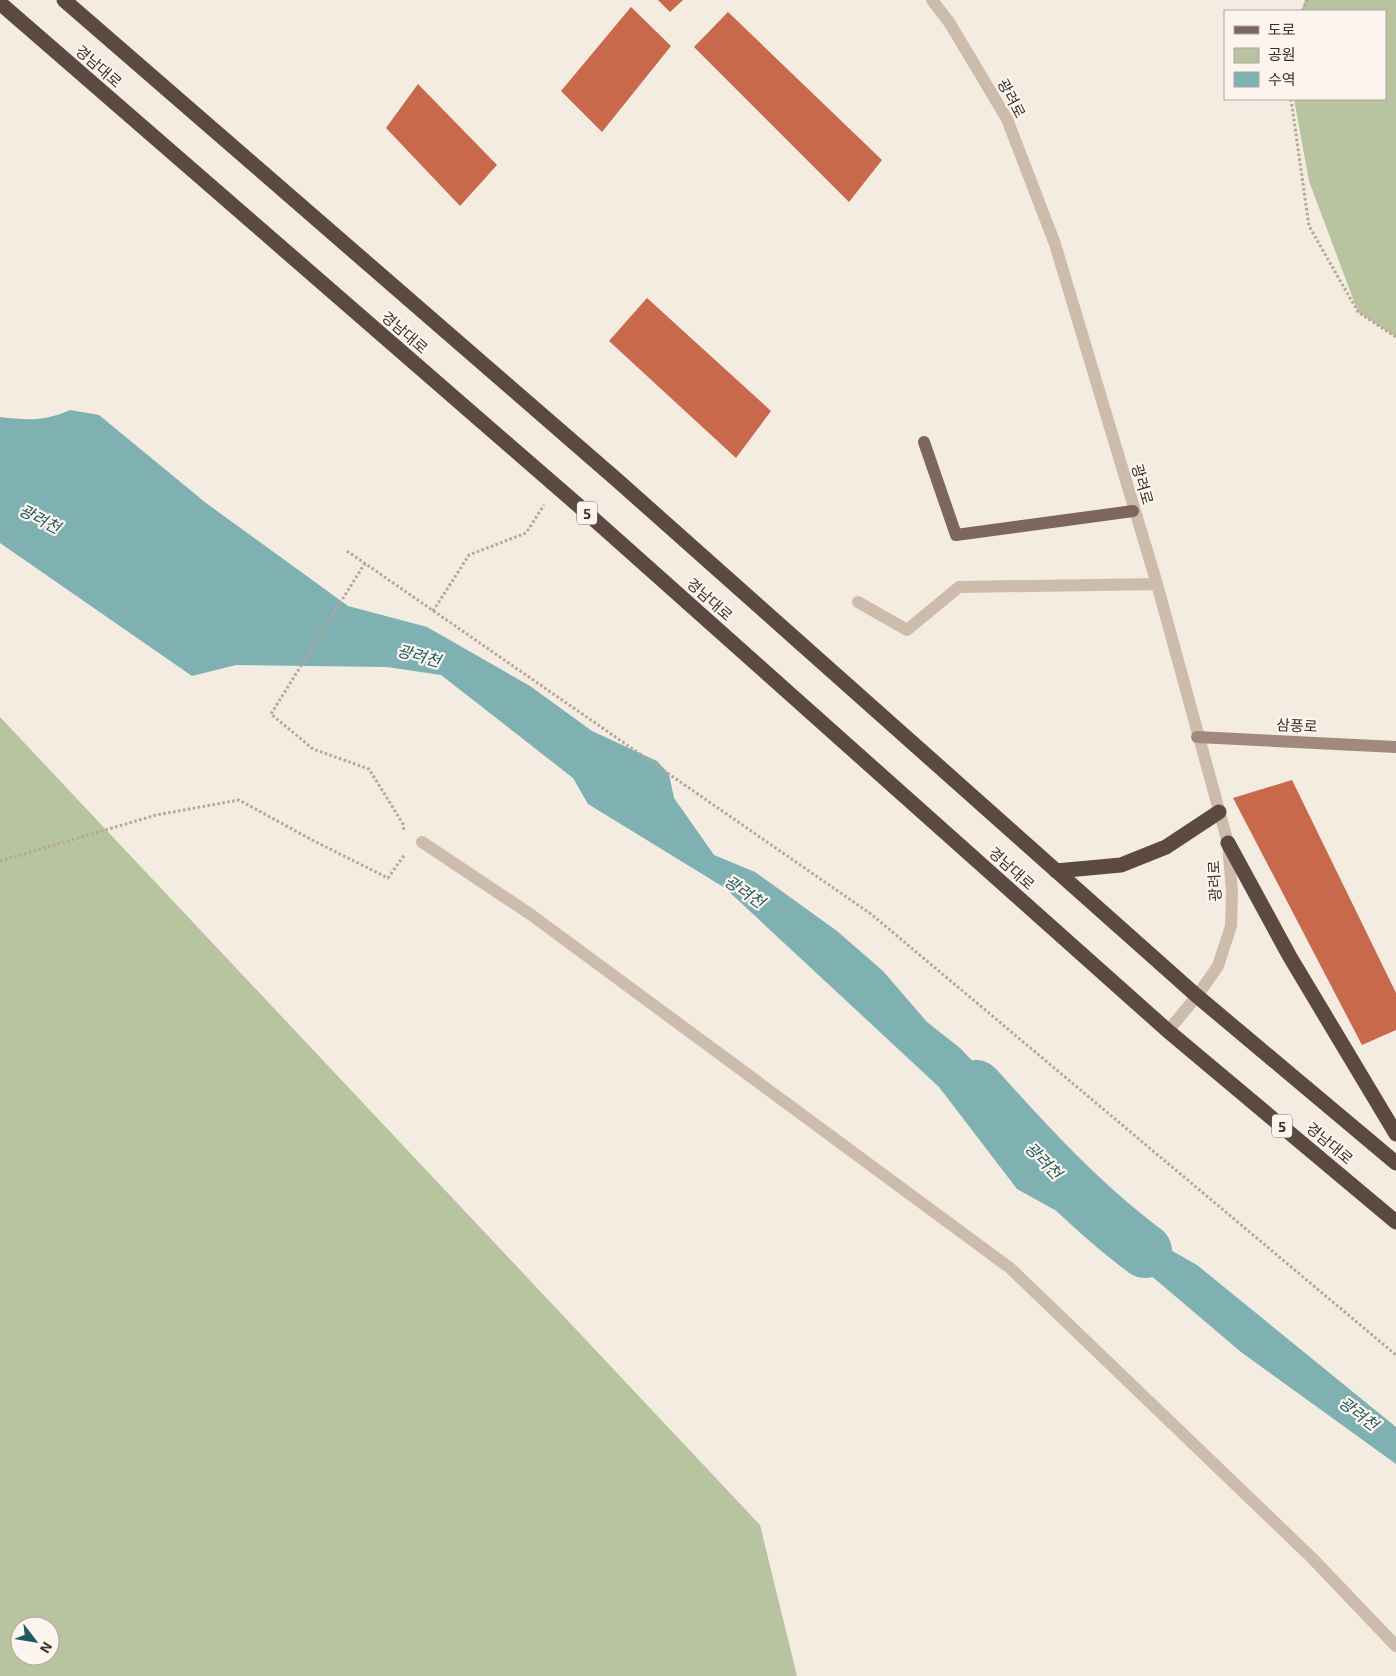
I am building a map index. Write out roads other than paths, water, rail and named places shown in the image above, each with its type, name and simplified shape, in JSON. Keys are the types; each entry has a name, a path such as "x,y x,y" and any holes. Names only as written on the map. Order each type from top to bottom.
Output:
{"highway":[{"name":"경남대로","path":"64,0 617,480 1197,996 1396,1163"},
{"name":"경남대로","path":"0,3 556,486 1168,1030 1396,1222"},
{"path":"1056,871 1121,865 1166,847 1219,812"},
{"path":"1228,843 1290,957 1396,1134"}],"main road":[{"path":"924,442 956,535 1134,511"}],"street":[{"name":"광려로","path":"932,0 949,22 1010,128 1055,244 1157,584 1197,737 1228,843 1232,892 1231,926 1218,966 1197,996 1168,1030"},
{"path":"858,602 907,630 959,587 1157,584"},
{"name":"삼풍로","path":"1197,737 1396,747"},
{"path":"422,842 530,914 1010,1268 1312,1558 1396,1646"}],"water":[{"path":"70,410 99,415 206,503 348,606 427,627 530,686 592,731 657,761 669,774 674,798 714,855 755,872 837,931 883,971 927,1022 960,1048 980,1069 1049,1181 1197,1265 1396,1427 1396,1464 1241,1352 1109,1240 1017,1189 939,1087 725,888 588,804 573,778 441,675 387,667 236,665 192,676 0,543 0,417 35,419 52,417"}],"waterway":[{"name":"광려천","path":"976,1087 1078,1194 1099,1214 1145,1251"}]}
